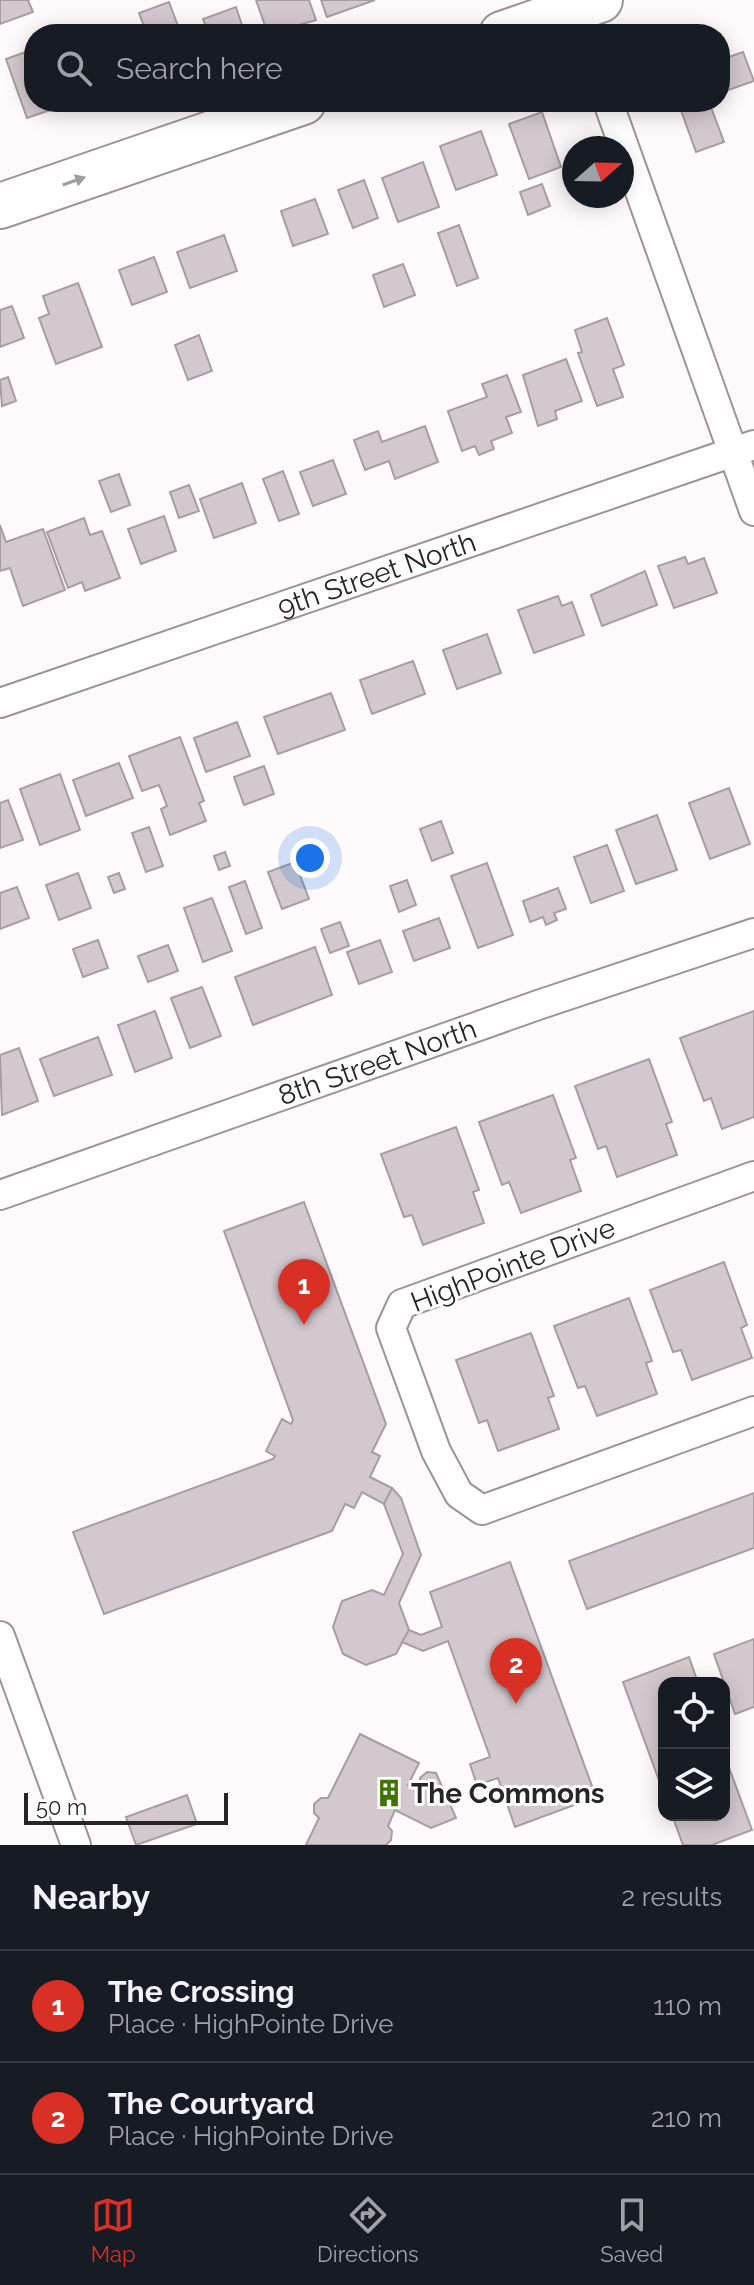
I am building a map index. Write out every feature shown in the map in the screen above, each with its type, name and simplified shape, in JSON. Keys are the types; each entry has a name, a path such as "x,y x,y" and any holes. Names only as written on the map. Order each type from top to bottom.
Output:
{"main road":[{"path":"537,24 582,11"},
{"path":"0,206 274,112"}],"street":[{"path":"612,112 743,449 754,511"},
{"name":"9th Street North","path":"0,703 743,449"},
{"name":"8th Street North","path":"0,1195 526,1009 754,933"},
{"name":"HighPointe Drive","path":"754,1176 402,1304 391,1328 436,1451 459,1494 482,1510 754,1411"},
{"path":"0,1636 9,1686 76,1845"}],"building":[{"path":"0,0 28,0 33,12 0,24"},
{"path":"256,0 309,0 316,20 302,24 264,24"},
{"path":"321,0 375,0 327,17"},
{"path":"169,2 177,24 143,24 139,13"},
{"path":"236,7 242,24 205,24 203,19"},
{"path":"743,52 754,81 730,90 730,57"},
{"path":"24,53 24,110 6,59"},
{"path":"25,112 44,112 27,118"},
{"path":"542,112 561,167 529,179 509,124"},
{"path":"682,112 713,112 724,142 696,152"},
{"path":"481,131 497,175 456,190 440,146"},
{"path":"423,162 439,207 398,222 382,178"},
{"path":"364,180 378,218 353,228 338,190"},
{"path":"542,184 550,206 528,215 520,192"},
{"path":"315,199 328,234 293,246 281,211"},
{"path":"459,225 478,278 457,286 438,233"},
{"path":"224,235 237,271 190,288 177,252"},
{"path":"154,257 167,292 132,305 119,270"},
{"path":"403,264 415,295 384,307 373,275"},
{"path":"78,283 102,347 56,364 39,318 49,314 43,296"},
{"path":"12,306 24,338 0,347 0,310"},
{"path":"607,318 624,365 613,369 623,397 597,406 578,353 582,352 575,330"},
{"path":"199,335 212,371 188,380 175,345"},
{"path":"566,359 582,401 555,411 557,419 538,426 523,375"},
{"path":"507,375 521,412 506,417 512,433 491,441 494,449 479,455 475,446 462,451 448,411 487,397 482,384"},
{"path":"8,377 16,401 2,406 0,380"},
{"path":"425,426 438,462 395,479 389,461 365,470 354,440 378,431 382,442"},
{"path":"333,460 346,494 313,506 300,472"},
{"path":"283,471 299,514 279,521 263,479"},
{"path":"119,474 130,505 111,512 99,481"},
{"path":"242,483 256,523 214,538 200,499"},
{"path":"189,485 199,511 179,518 170,492"},
{"path":"164,516 176,551 141,564 128,529"},
{"path":"84,518 90,535 102,531 120,578 85,591 82,582 68,588 47,532"},
{"path":"0,525 6,542 43,529 65,590 23,606 10,568 0,571"},
{"path":"685,557 688,564 704,558 717,593 674,608 658,566"},
{"path":"645,571 657,605 602,626 591,595"},
{"path":"558,596 562,606 572,602 584,635 534,653 518,610"},
{"path":"487,634 501,673 457,689 443,650"},
{"path":"413,661 425,694 372,714 360,680"},
{"path":"331,693 345,730 278,754 264,717"},
{"path":"237,722 250,756 206,772 194,738"},
{"path":"180,737 204,801 199,803 206,821 170,835 161,809 167,806 159,785 142,791 129,756"},
{"path":"119,763 133,798 86,816 73,780"},
{"path":"264,766 274,794 244,805 234,777"},
{"path":"60,774 80,830 40,845 20,789"},
{"path":"729,788 750,844 710,859 689,803"},
{"path":"8,800 23,840 0,848 0,803"},
{"path":"657,815 677,870 636,884 616,830"},
{"path":"441,821 453,853 432,861 420,829"},
{"path":"149,827 163,866 146,872 132,833"},
{"path":"607,845 624,891 591,903 574,857"},
{"path":"225,852 230,866 219,870 214,856"},
{"path":"295,862 309,899 282,909 268,872"},
{"path":"487,863 513,935 478,948 451,876"},
{"path":"78,873 91,908 59,920 46,885"},
{"path":"119,873 125,889 114,893 108,877"},
{"path":"407,880 416,905 399,912 390,886"},
{"path":"245,881 262,928 246,934 229,887"},
{"path":"17,887 29,918 0,929 0,893"},
{"path":"558,888 566,909 554,913 557,920 546,925 543,917 530,922 523,901"},
{"path":"212,898 232,951 203,962 184,908"},
{"path":"439,918 450,948 414,961 403,931"},
{"path":"340,922 349,946 330,953 321,929"},
{"path":"98,940 108,968 83,977 73,949"},
{"path":"380,940 392,972 359,984 347,952"},
{"path":"168,945 178,971 148,982 138,956"},
{"path":"315,947 332,995 253,1025 235,977"},
{"path":"202,987 221,1036 190,1048 171,998"},
{"path":"155,1011 172,1058 135,1072 118,1025"},
{"path":"754,1011 754,1117 722,1129 711,1098 704,1101 680,1038"},
{"path":"98,1037 112,1075 54,1096 40,1059"},
{"path":"19,1048 38,1101 2,1115 0,1055"},
{"path":"649,1059 672,1122 666,1124 677,1155 617,1177 606,1146 598,1149 575,1086"},
{"path":"553,1095 576,1158 570,1160 581,1191 521,1213 509,1182 502,1185 479,1122"},
{"path":"456,1127 479,1190 473,1192 484,1223 423,1245 412,1215 404,1217 381,1154"},
{"path":"304,1202 386,1424 372,1452 380,1456 370,1477 392,1488 389,1496 384,1504 362,1492 354,1508 345,1504 332,1531 104,1614 73,1532 273,1459 275,1456 266,1451 282,1419 291,1424 293,1420 224,1231"},
{"path":"724,1262 747,1325 741,1328 752,1358 692,1380 681,1350 673,1352 650,1290"},
{"path":"629,1298 652,1361 646,1363 657,1394 597,1416 585,1386 578,1388 554,1326"},
{"path":"531,1333 554,1396 548,1398 559,1429 498,1451 487,1420 479,1423 456,1360"},
{"path":"392,1488 401,1498 421,1555 399,1603 409,1630 396,1654 366,1665 343,1654 333,1627 342,1601 372,1590 384,1595 403,1554 384,1504"},
{"path":"754,1493 754,1548 587,1609 569,1561"},
{"path":"510,1562 596,1797 515,1827 498,1778 477,1785 470,1764 490,1757 448,1641 423,1651 402,1642 409,1630 421,1635 442,1627 430,1592"},
{"path":"754,1639 754,1707 735,1714 730,1700 730,1677 722,1677 714,1654"},
{"path":"689,1657 696,1677 658,1677 658,1778 623,1682"},
{"name":"The Commons","path":"360,1734 419,1763 408,1785 420,1787 420,1778 427,1772 436,1773 456,1818 431,1828 395,1810 388,1826 392,1831 391,1840 386,1845 306,1845 319,1818 314,1813 314,1804 321,1798 328,1798"},
{"path":"730,1770 752,1830 712,1845 683,1845 674,1821 730,1821"},
{"path":"187,1795 197,1824 136,1845 126,1817"}],"place":[{"name":"The Crossing","path":"304,1325"},
{"name":"The Courtyard","path":"516,1704"},
{"name":"The Commons","path":"389,1793"}]}
